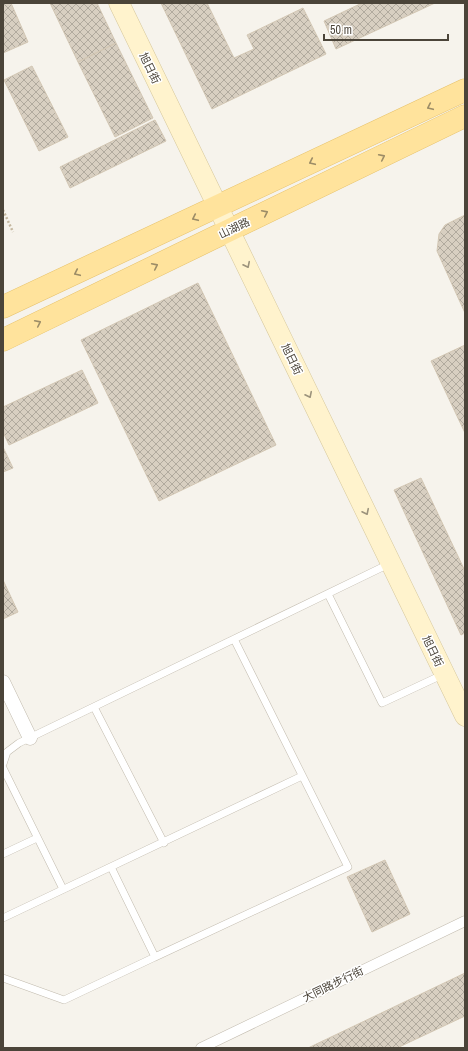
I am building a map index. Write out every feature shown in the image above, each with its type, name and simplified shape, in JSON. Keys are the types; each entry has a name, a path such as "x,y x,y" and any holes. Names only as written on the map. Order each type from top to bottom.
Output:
{"main road":[{"name":"旭日街","path":"119,3 465,716"},
{"path":"3,308 465,90"},
{"name":"山湖路","path":"3,340 465,116"}],"street":[{"path":"3,682 30,738"},
{"name":"大同路步行街","path":"201,1048 465,921"}],"lane":[{"path":"63,889 3,768 7,752 19,743 391,563"},
{"path":"328,594 382,703 445,674"},
{"path":"3,978 64,1000 348,867 234,639"},
{"path":"94,707 164,843"},
{"path":"3,918 164,843 302,776"},
{"path":"3,854 37,838"},
{"path":"111,867 155,957"}],"path":[{"path":"3,210 13,232"}],"building":[{"path":"3,3 11,3 28,42 3,53"},
{"path":"50,3 97,3 116,43 78,62"},
{"path":"161,3 207,3 234,58 254,49 247,35 303,8 326,54 212,109"},
{"path":"362,3 435,3 336,49 324,21"},
{"path":"116,43 153,118 115,137 78,62"},
{"path":"32,66 68,137 39,151 4,80"},
{"path":"155,120 166,141 70,188 60,167"},
{"path":"465,215 465,313 437,251 439,234 445,225"},
{"path":"198,283 276,445 159,501 81,340"},
{"path":"465,345 465,433 431,361"},
{"path":"82,370 98,403 9,445 3,432 3,407"},
{"path":"3,447 13,468 3,472"},
{"path":"421,478 465,571 465,633 461,635 394,490"},
{"path":"3,580 18,612 3,619"},
{"path":"385,860 410,914 372,932 347,877"},
{"path":"465,973 465,1016 397,1048 308,1048"}]}
